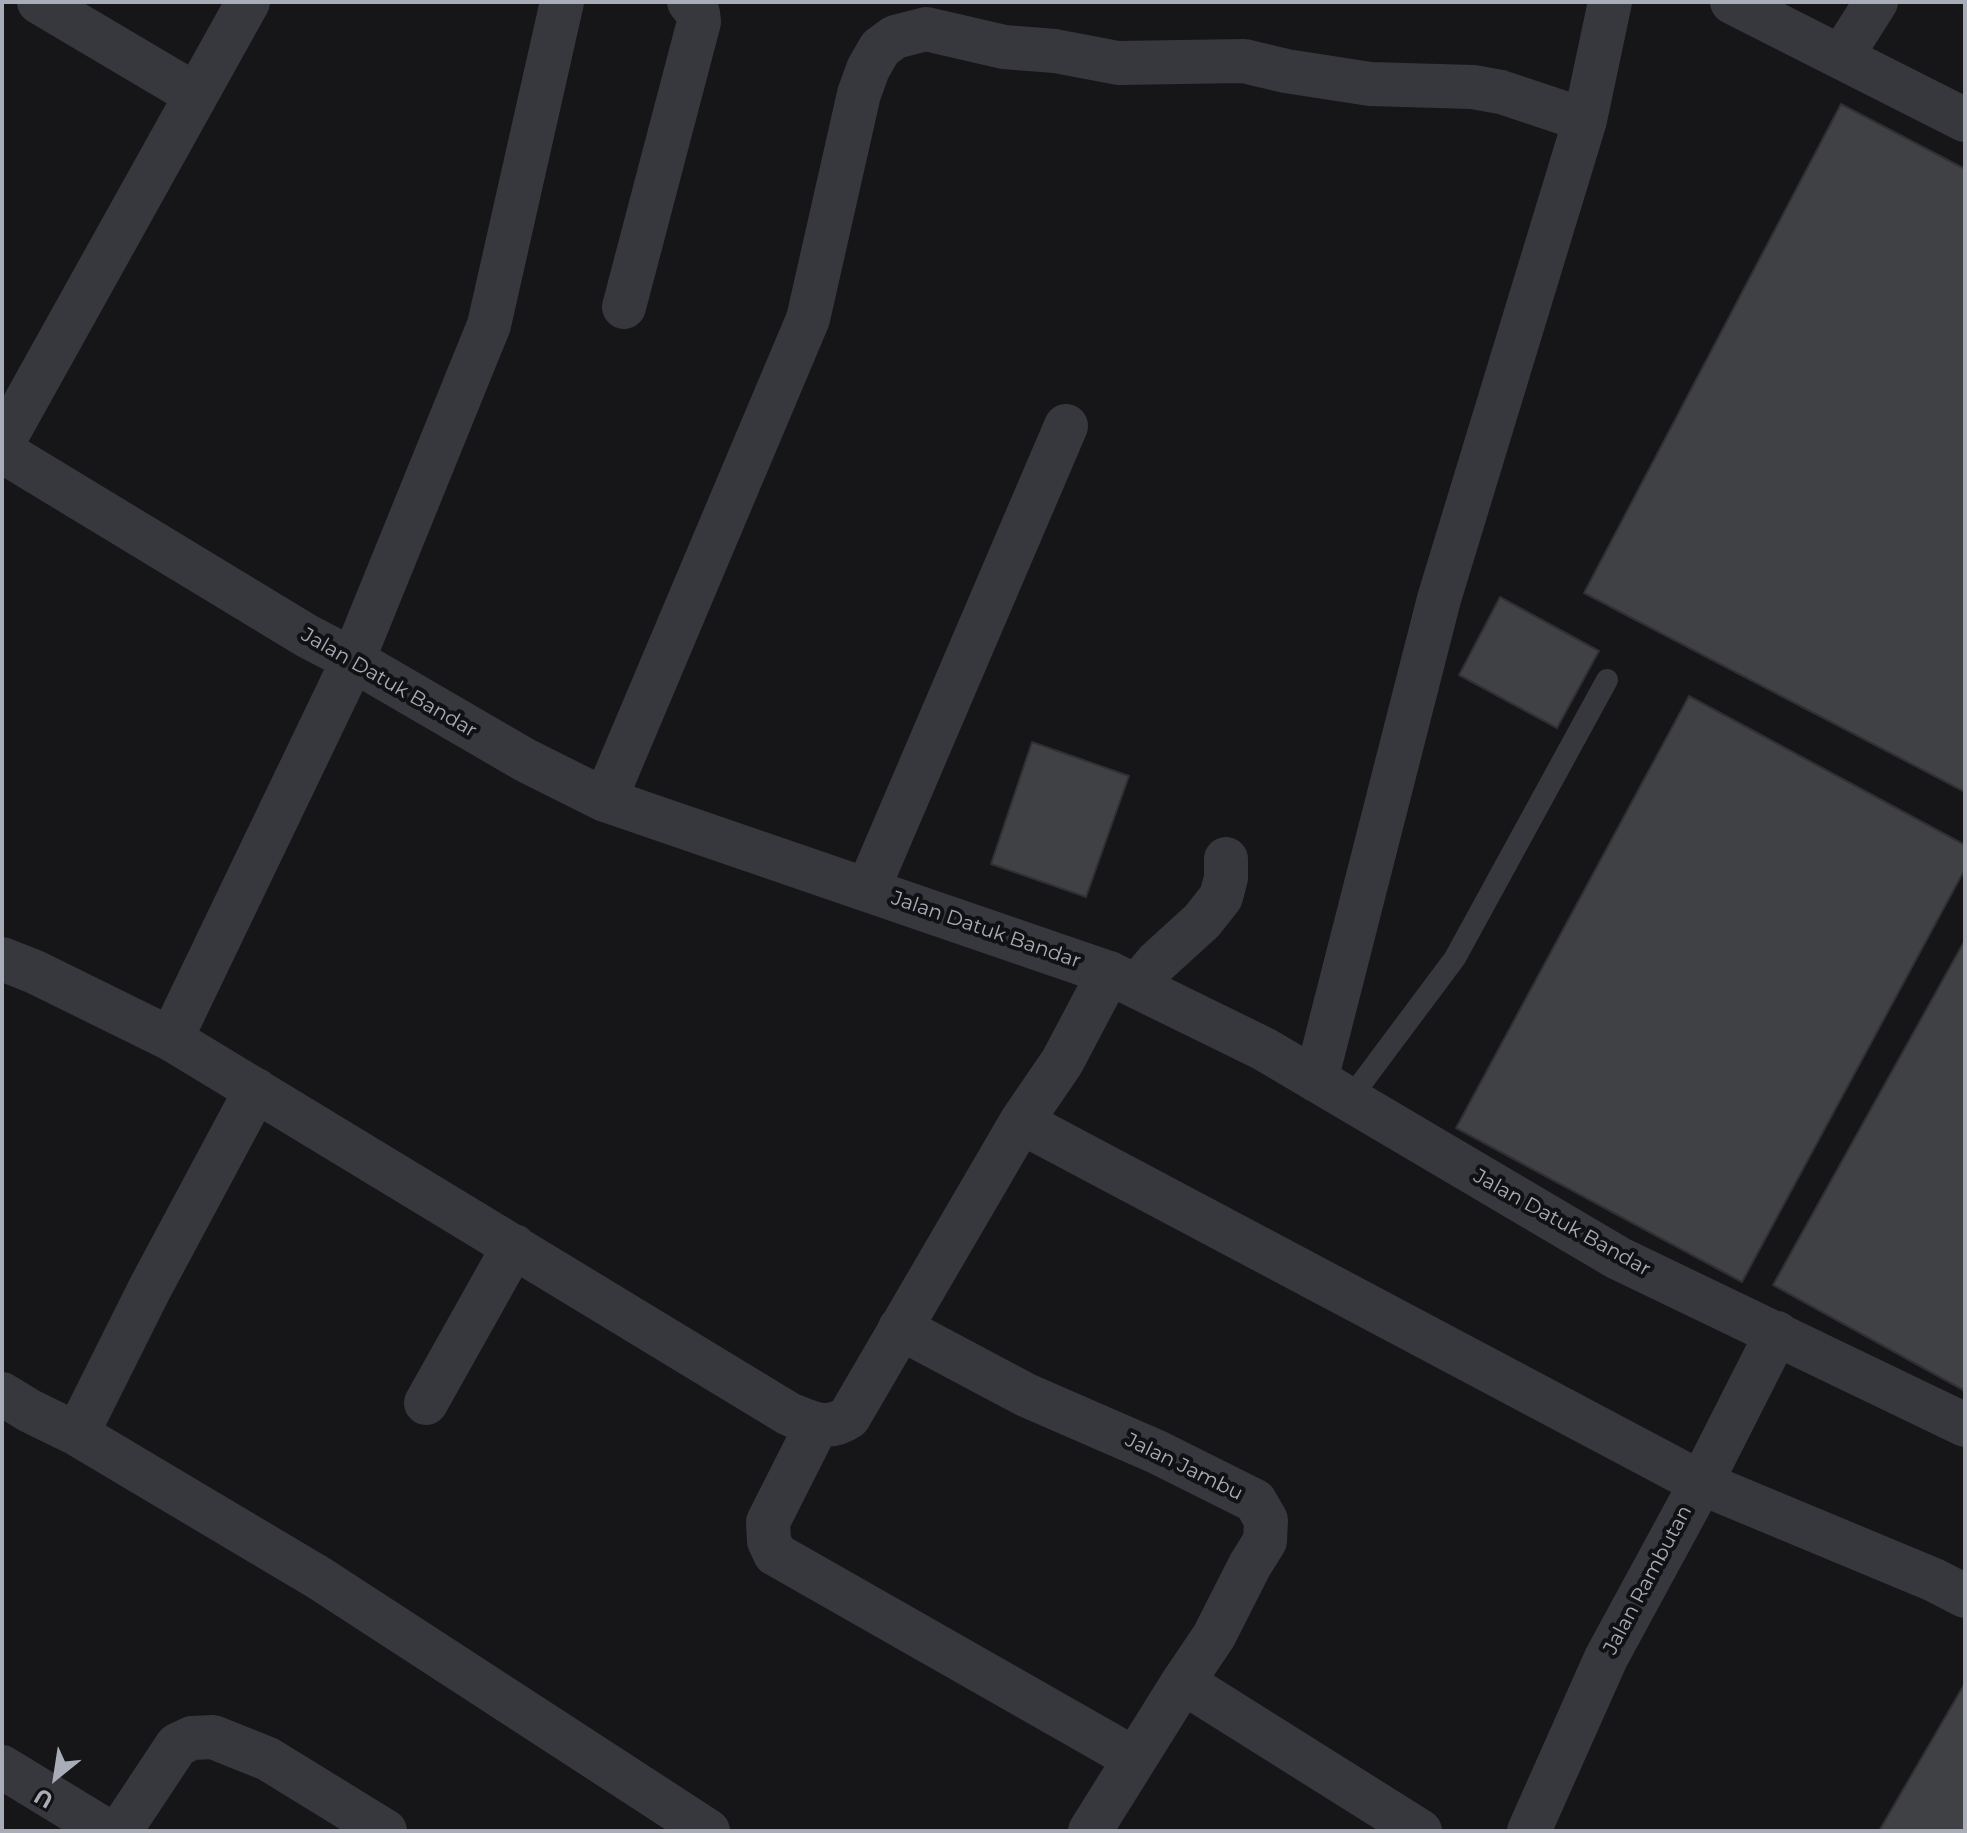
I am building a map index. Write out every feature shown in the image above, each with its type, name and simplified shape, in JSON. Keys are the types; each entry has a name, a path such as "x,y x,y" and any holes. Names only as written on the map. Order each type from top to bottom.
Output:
{"street":[{"path":"39,2 196,95"},
{"path":"2,444 248,2"},
{"path":"171,1039 353,660 489,325 562,2"},
{"path":"624,307 699,22 698,13 689,2"},
{"path":"1332,1090 1439,599 1585,120 1610,2"},
{"path":"1732,2 1965,120"},
{"path":"1841,57 1876,2"},
{"path":"605,800 808,319 859,94 880,48 895,37 926,29 1004,47 1055,51 1118,63 1244,61 1370,84 1473,87 1501,92 1585,120"},
{"path":"868,889 1066,426"},
{"name":"Jalan Datuk Bandar","path":"2,451 307,636 525,760 605,800 1123,979 1264,1049 1618,1258 1965,1425"},
{"path":"2,959 171,1039 789,1414 817,1425 838,1425 849,1417 1021,1122 1062,1062 1123,979 1157,962 1202,921 1221,897 1226,878 1226,859"},
{"path":"77,1434 150,1288 256,1090"},
{"path":"1021,1122 1701,1483 1934,1580 1965,1596"},
{"path":"426,1403 514,1246"},
{"name":"Jalan Jambu","path":"900,1328 1026,1395 1157,1452 1255,1501 1266,1520 1265,1541 1214,1636 1090,1831"},
{"name":"Jalan Rambutan","path":"1529,1831 1606,1658 1701,1483 1777,1333"},
{"path":"2,1394 77,1434 319,1578 708,1831"},
{"path":"817,1425 768,1522 769,1541 775,1554 1135,1759"},
{"path":"1183,1682 1420,1831"},
{"path":"120,1831 177,1745 192,1738 213,1737 268,1759 385,1831"},
{"path":"2,1767 107,1831"}],"lane":[{"path":"1332,1090 1455,958 1607,680"}],"building":[{"path":"1841,104 1965,169 1965,792 1584,593"},
{"path":"1500,597 1599,651 1557,728 1459,675"},
{"path":"1689,696 1965,845 1965,869 1742,1282 1456,1128"},
{"path":"1032,742 1129,776 1086,897 991,864"},
{"path":"1965,940 1965,1391 1773,1285"},
{"path":"1965,1683 1965,1831 1879,1831"}]}
